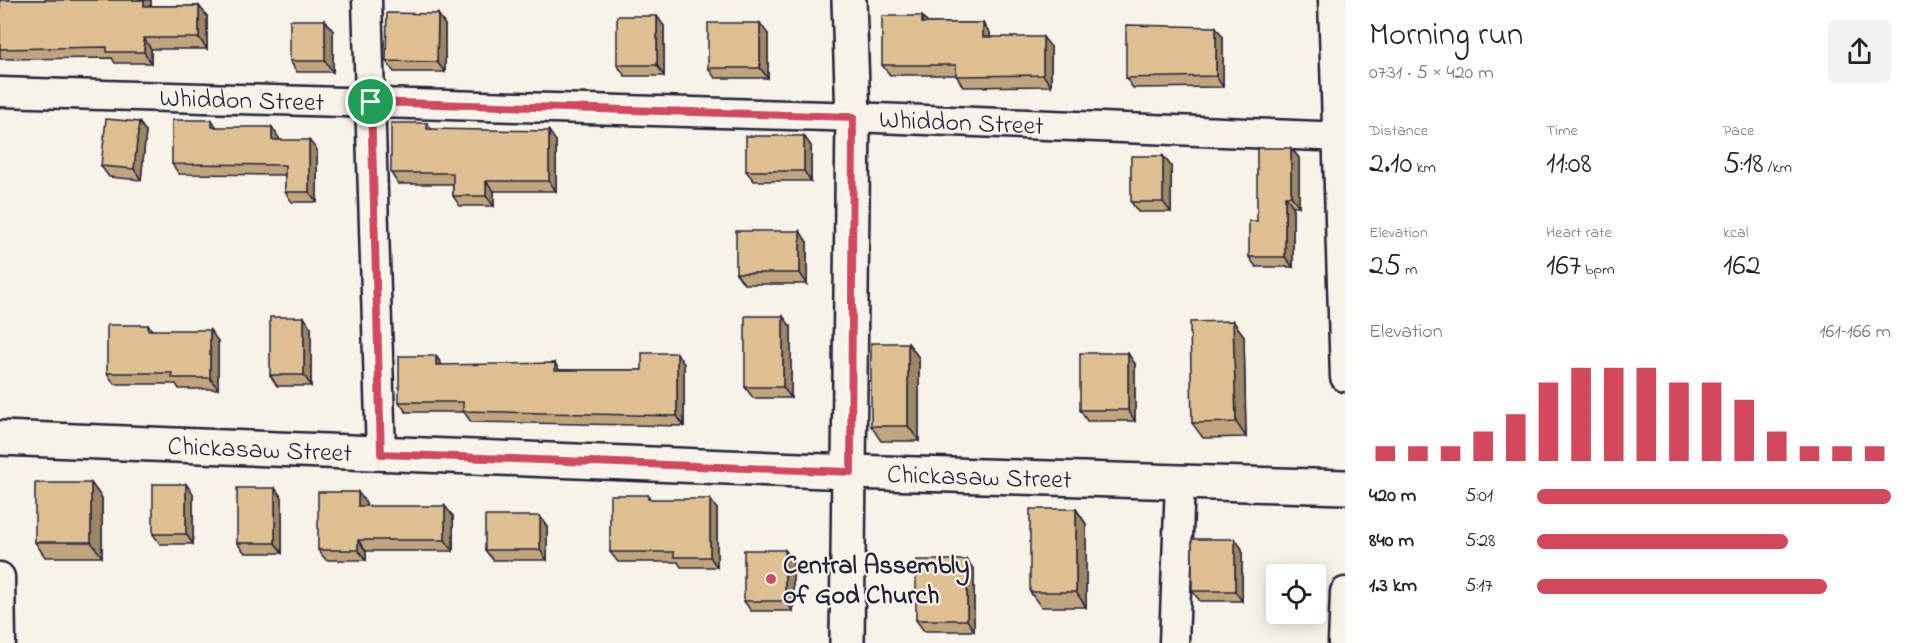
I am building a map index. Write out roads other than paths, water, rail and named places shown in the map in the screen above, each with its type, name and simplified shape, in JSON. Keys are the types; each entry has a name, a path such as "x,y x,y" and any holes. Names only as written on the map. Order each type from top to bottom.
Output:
{"street":[{"path":"367,0 381,454"},
{"path":"848,643 853,117 849,0"},
{"path":"1333,0 1341,137 1345,377"},
{"name":"Whiddon Street","path":"0,92 853,117 1341,137"},
{"name":"Chickasaw Street","path":"0,438 851,472 1345,487"},
{"path":"1174,643 1180,482"},
{"path":"0,577 1,643"},
{"path":"1343,643 1345,592"}],"place":[{"name":"Central Assembly of God Church","path":"771,579"}]}
